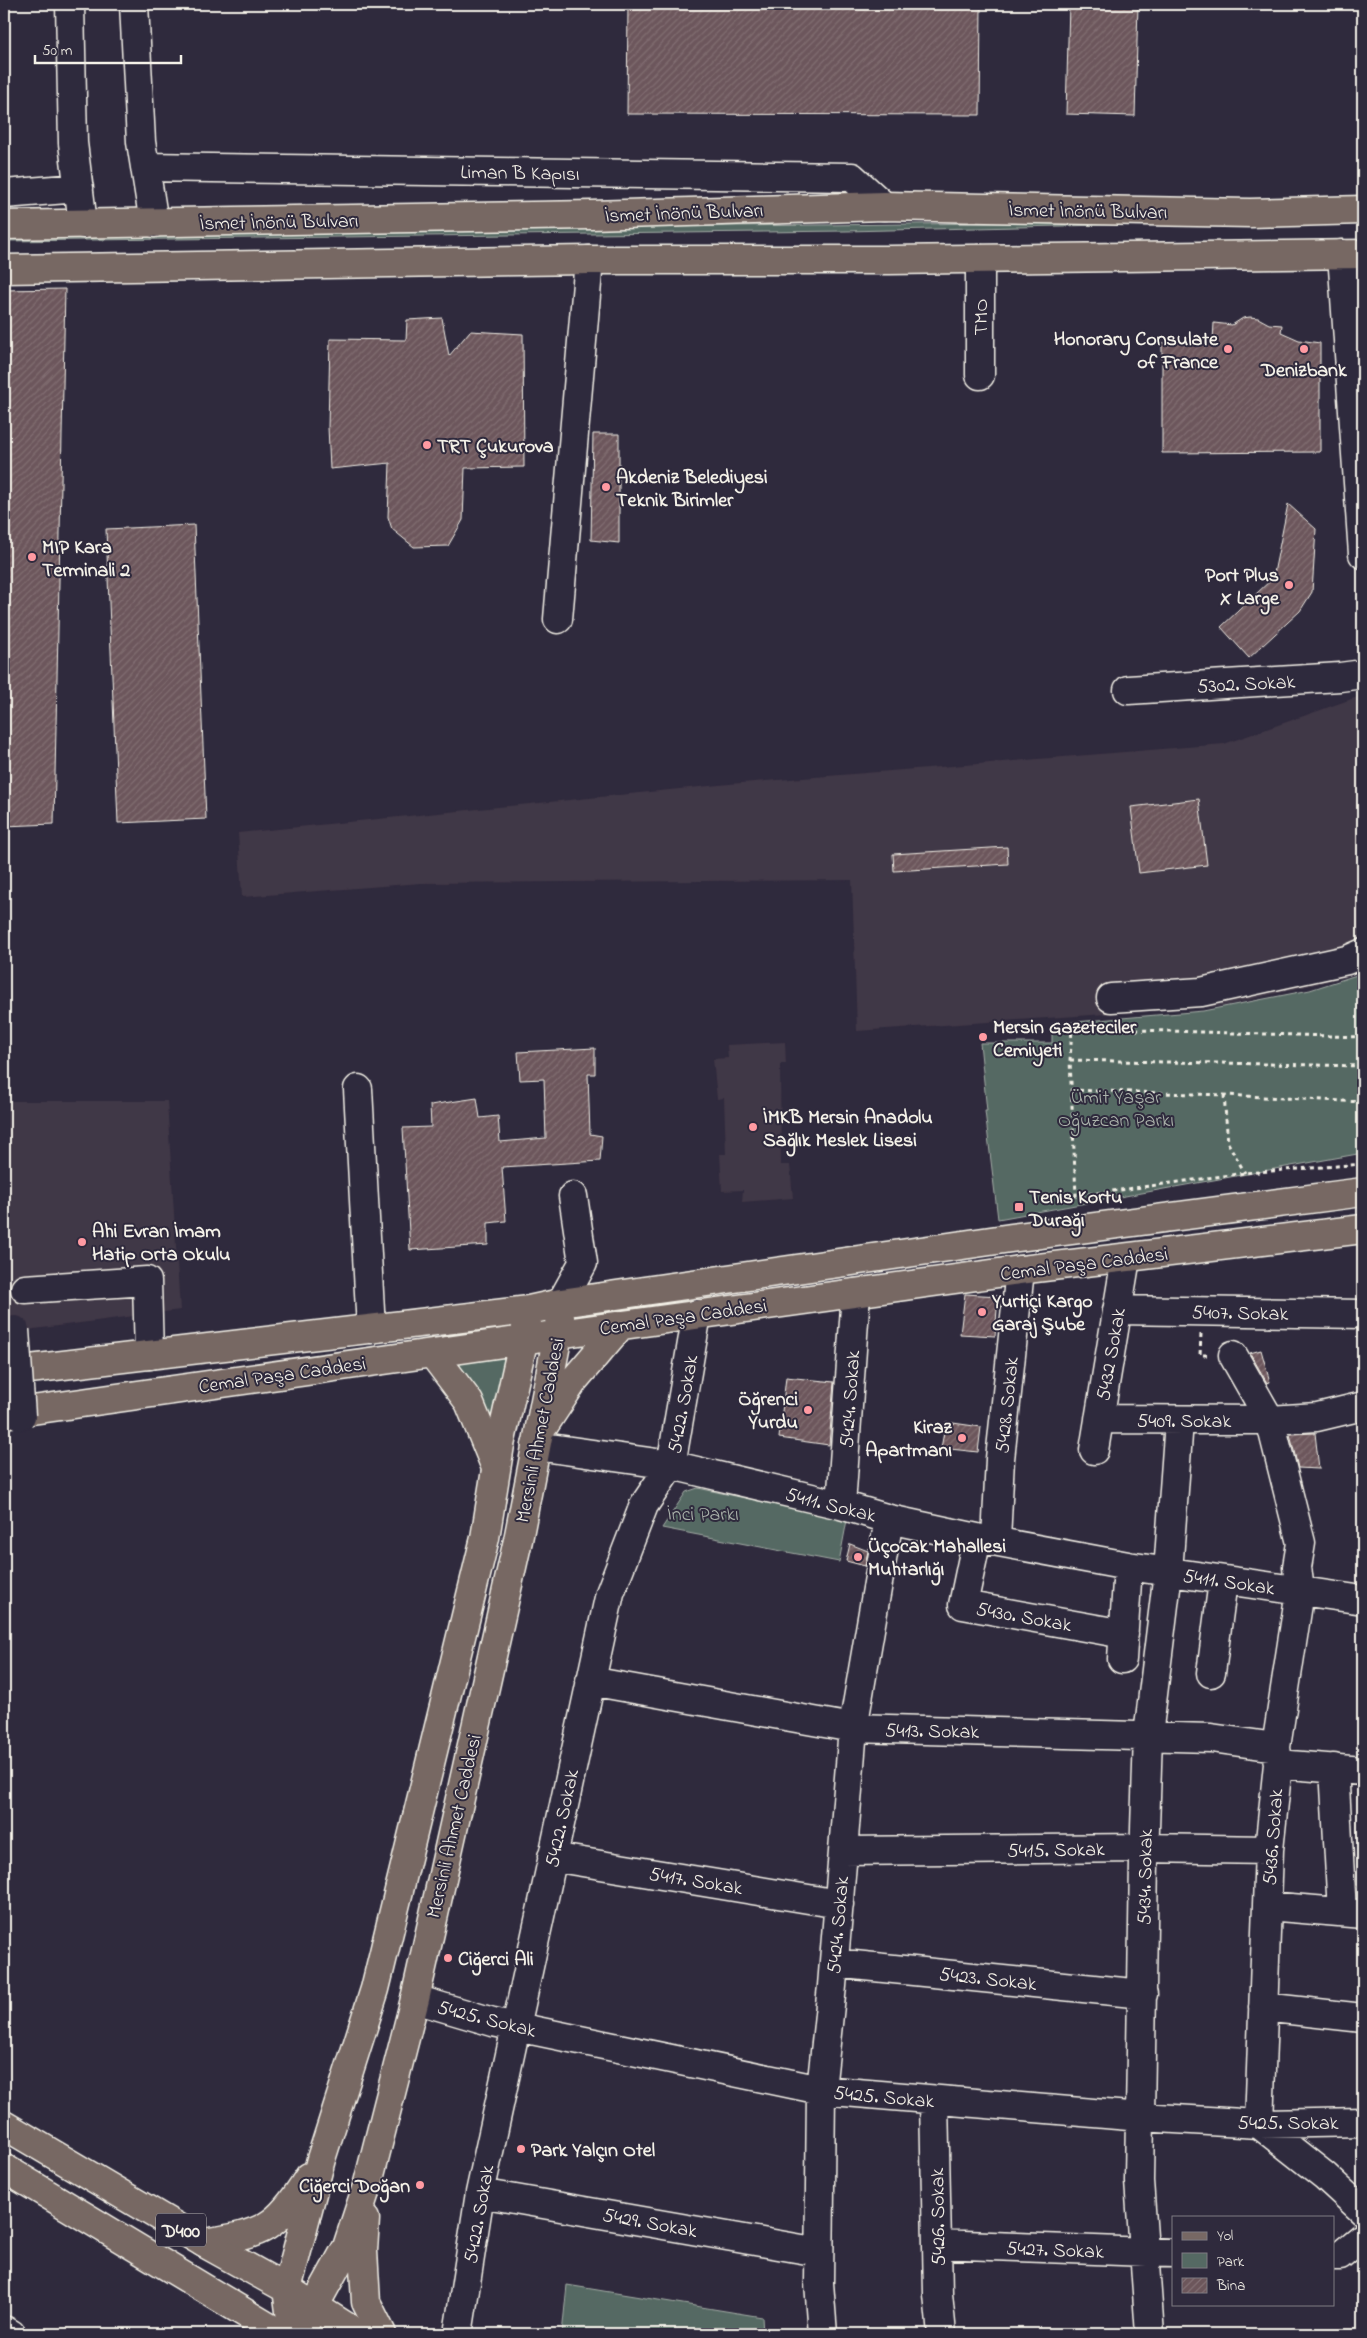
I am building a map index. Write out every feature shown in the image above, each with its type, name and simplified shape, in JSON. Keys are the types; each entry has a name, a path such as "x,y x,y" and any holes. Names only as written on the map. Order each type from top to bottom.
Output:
{"main road":[{"name":"İsmet İnönü Bulvarı","path":"4,225 154,224 581,215 884,206 1250,213 1363,210"},
{"path":"4,269 588,260 980,259 1352,254"},
{"name":"Cemal Paşa Caddesi","path":"4,1372 529,1310 561,1303 1011,1238 1363,1192"},
{"name":"Cemal Paşa Caddesi","path":"9,1416 558,1334 856,1292 1020,1270 1363,1229"},
{"name":"Mersinli Ahmet Caddesi","path":"299,2334 346,2247 368,2182 415,1999 518,1540 558,1334 561,1303"},
{"name":"Mersinli Ahmet Caddesi","path":"293,2334 287,2289 321,2159 375,1989 485,1538 496,1468 529,1310"},
{"path":"538,1440 574,1380 621,1325"},
{"path":"432,1353 469,1402 496,1468"},
{"path":"394,1910 426,1944"},
{"name":"D400","path":"4,2125 204,2243 287,2289 314,2308 358,2334"},
{"path":"204,2243 248,2236 268,2228 291,2206 321,2159"},
{"name":"D400","path":"4,2168 280,2334"},
{"path":"368,2182 363,2250 366,2302 382,2334"}],"street":[{"path":"70,4 73,143 84,224"},
{"path":"134,4 140,142 154,224"},
{"name":"Liman B Kapısı","path":"145,167 852,177 884,206"},
{"path":"4,194 79,188"},
{"path":"1352,254 1363,554"},
{"name":"TMO","path":"980,259 980,375"},
{"path":"558,619 588,260"},
{"name":"5302. Sokak","path":"1128,690 1363,674"},
{"path":"1110,998 1201,992 1347,960 1363,953"},
{"path":"358,1088 371,1329"},
{"path":"561,1303 583,1263 573,1196"},
{"name":"5432 Sokak","path":"1094,1450 1126,1258"},
{"name":"5428. Sokak","path":"987,1539 1000,1459 1020,1270"},
{"path":"25,1289 147,1282 149,1355"},
{"name":"5424. Sokak","path":"841,1505 856,1292"},
{"name":"5407. Sokak","path":"1117,1310 1363,1314"},
{"name":"5422. Sokak","path":"458,2334 480,2193 610,1592 644,1505 672,1465 697,1314"},
{"path":"9,1416 10,1331"},
{"name":"5409. Sokak","path":"1233,1355 1270,1420"},
{"name":"5409. Sokak","path":"1099,1419 1179,1421 1270,1420 1317,1417 1363,1406"},
{"name":"5436. Sokak","path":"1259,2124 1269,1850 1277,1755 1300,1591 1297,1567 1301,1544 1270,1420"},
{"name":"5434. Sokak","path":"1150,2334 1139,2181 1144,1848 1148,1735 1168,1572 1179,1421"},
{"name":"5411. Sokak","path":"538,1440 672,1465 841,1505 889,1519 987,1539 1128,1566 1363,1600"},
{"name":"5424. Sokak","path":"823,2334 820,2252 821,2090 834,1963 853,1728 889,1519"},
{"name":"5430. Sokak","path":"987,1539 963,1605 1123,1646 1128,1566"},
{"path":"1211,1673 1223,1581"},
{"name":"5413. Sokak","path":"590,1681 853,1728 1211,1738 1334,1768 1363,1771"},
{"path":"1267,1906 1353,1913 1334,1768"},
{"name":"5415. Sokak","path":"843,1852 1144,1848 1269,1850"},
{"name":"5417. Sokak","path":"552,1857 839,1904"},
{"name":"5423. Sokak","path":"834,1963 1143,1994"},
{"name":"5425. Sokak","path":"415,1999 516,2026 821,2090 1141,2118 1259,2124 1363,2122"},
{"path":"1263,2007 1363,2018"},
{"name":"5426. Sokak","path":"934,2100 938,2294 942,2334"},
{"path":"1259,2124 1325,2176 1363,2212"},
{"name":"5429. Sokak","path":"480,2193 820,2252"},
{"path":"1334,2256 1340,2256 1363,2237"},
{"name":"5427. Sokak","path":"937,2244 1172,2253"},
{"path":"4,2330 11,2334"}],"path":[{"path":"1363,1038 1072,1028 1070,1060 1076,1196 1245,1172 1363,1164"},
{"path":"1070,1060 1363,1066"},
{"path":"1071,1090 1363,1102"},
{"path":"1224,1095 1228,1143 1245,1172"},
{"path":"1202,1311 1200,1355 1233,1355"}],"shaded area":[{"path":"1363,695 1363,970 1349,976 1224,1006 857,1031 852,880 421,883 242,897 238,833 729,784 1224,744"},
{"name":"İMKB Mersin Anadolu Sağlık Meslek Lisesi","path":"785,1042 786,1064 780,1064 781,1165 790,1165 793,1198 742,1202 743,1190 722,1191 720,1154 726,1154 724,1098 717,1099 713,1059 728,1058 727,1045"},
{"path":"4,1101 167,1101 180,1310 4,1333"}],"green space":[{"path":"1363,219 846,231 4,241 4,234"},
{"name":"Ümit Yaşar Oğuzcan Parkı","path":"1363,973 1363,1153 998,1219 985,1111 987,1111 980,1043 1052,1043 1052,1024 1203,1011 1310,990"},
{"path":"511,1355 493,1445 459,1363"},
{"name":"İnci Parkı","path":"698,1488 847,1520 839,1562 662,1528 686,1492"},
{"path":"567,2285 762,2317 763,2334 562,2334"}],"building":[{"path":"628,4 981,4 980,115 627,114"},
{"path":"1069,4 1138,4 1135,116 1066,114"},
{"name":"MIP Kara Terminali 2","path":"65,289 54,824 4,826 4,290"},
{"name":"TRT Çukurova","path":"442,318 449,356 470,331 523,334 524,467 465,468 463,520 448,546 414,547 392,529 388,517 390,463 330,469 328,427 330,339 406,340 407,320"},
{"path":"1243,318 1258,318 1269,324 1282,325 1281,332 1299,340 1320,343 1320,452 1162,453 1162,343 1213,341 1214,323 1232,325"},
{"name":"Akdeniz Belediyesi Teknik Birimler","path":"593,434 619,434 619,543 591,540"},
{"name":"Port Plus X Large","path":"1288,504 1316,529 1312,592 1300,611 1249,658 1221,627 1273,578"},
{"path":"194,525 206,819 118,823 106,529"},
{"path":"1199,799 1207,865 1139,873 1131,807"},
{"path":"1007,847 1008,864 894,871 893,854"},
{"path":"595,1048 595,1074 588,1074 590,1134 602,1136 600,1161 502,1167 506,1221 488,1223 488,1245 410,1250 403,1128 431,1127 430,1105 477,1098 480,1118 498,1116 500,1142 546,1138 544,1079 520,1080 518,1052"},
{"path":"965,1294 998,1296 995,1336 960,1334"},
{"path":"1261,1350 1270,1382 1267,1383 1250,1353"},
{"name":"Öğrenci Yurdu","path":"786,1377 834,1382 829,1445 779,1438"},
{"name":"Kiraz Apartmanı","path":"946,1422 981,1427 978,1452 941,1448"},
{"path":"1315,1433 1319,1469 1298,1468 1290,1434"},
{"name":"Üçocak Mahallesi Muhtarlığı","path":"850,1544 868,1551 865,1566 846,1561"}],"place":[{"name":"Honorary Consulate of France","path":"1228,349"},
{"name":"Denizbank","path":"1304,349"},
{"name":"TRT Çukurova","path":"427,445"},
{"name":"Akdeniz Belediyesi Teknik Birimler","path":"606,487"},
{"name":"MIP Kara Terminali 2","path":"32,557"},
{"name":"Port Plus X Large","path":"1289,585"},
{"name":"Mersin Gazeteciler Cemiyeti","path":"983,1037"},
{"name":"İMKB Mersin Anadolu Sağlık Meslek Lisesi","path":"753,1127"},
{"name":"Tenis Kortu Durağı","path":"1019,1207"},
{"name":"Ahi Evran İmam Hatip Orta Okulu","path":"82,1242"},
{"name":"Yurtiçi Kargo Garaj Şube","path":"982,1312"},
{"name":"Öğrenci Yurdu","path":"808,1410"},
{"name":"Kiraz Apartmanı","path":"962,1438"},
{"name":"Üçocak Mahallesi Muhtarlığı","path":"858,1557"},
{"name":"Ciğerci Ali","path":"448,1958"},
{"name":"Park Yalçın Otel","path":"521,2149"},
{"name":"Ciğerci Doğan","path":"420,2185"}]}
